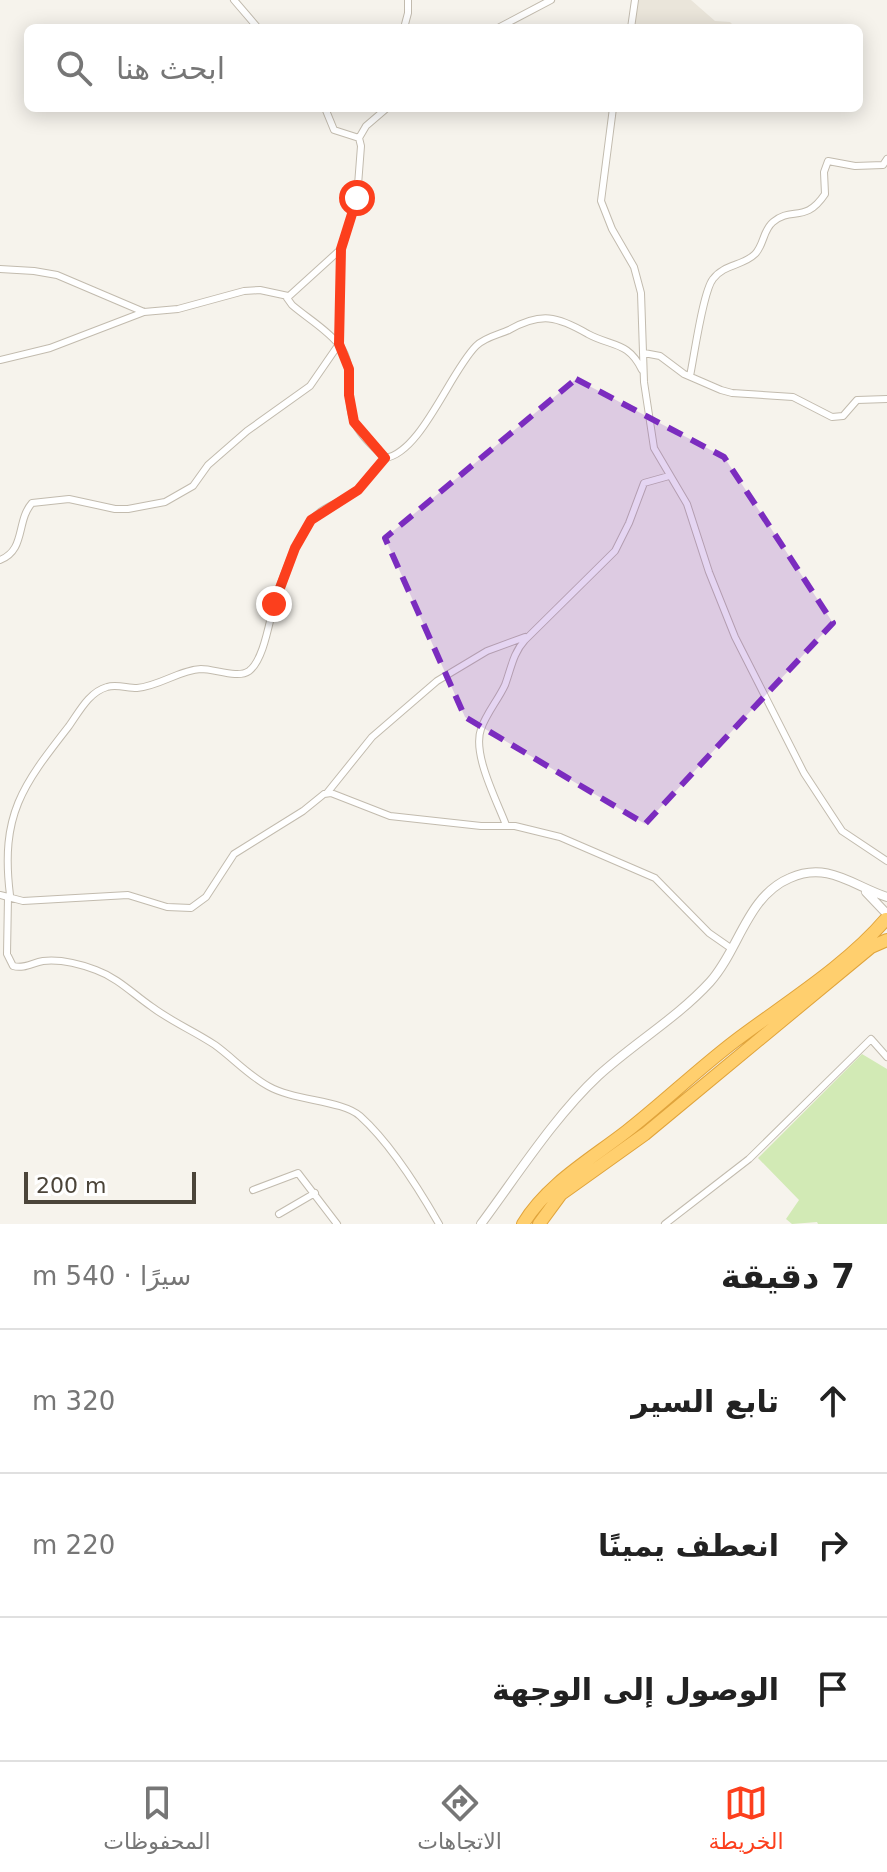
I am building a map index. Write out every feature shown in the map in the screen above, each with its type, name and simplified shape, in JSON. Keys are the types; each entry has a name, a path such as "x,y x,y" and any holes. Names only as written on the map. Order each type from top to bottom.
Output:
{"highway":[{"path":"531,1224 541,1200 714,1057 851,953 886,919"},
{"path":"531,1224 561,1194 645,1134 871,947 887,940"}],"street":[{"path":"234,0 255,24"},
{"path":"405,24 408,0"},
{"path":"506,24 551,0"},
{"path":"632,24 635,0"},
{"path":"327,112 334,130 359,138"},
{"path":"382,112 366,126 359,138 357,198 341,249 339,344 349,369 349,395 354,422 385,458 391,458 404,449 427,423 457,369 478,344 526,320 563,320 620,345 641,367 654,448 687,504 735,637 804,773 845,834 887,861"},
{"path":"612,112 601,201 638,279 643,304 644,382"},
{"path":"690,376 711,280 726,267 757,252 769,225 776,219 813,209 825,194 824,172 828,161 864,167 883,165 887,159"},
{"path":"288,296 341,249"},
{"path":"0,269 57,275 144,312"},
{"path":"0,360 50,348 144,312 178,309 244,291 260,290 288,296"},
{"path":"288,296 292,305 339,344"},
{"path":"0,560 8,557 16,547 25,512 36,501 69,499 115,509 157,504 193,486 208,465 247,431 310,386 339,344"},
{"path":"644,353 660,356 679,371 732,393 798,398 836,418 846,414 855,401 887,399"},
{"path":"385,458 358,490 319,513 308,526 277,593 260,655 249,671 242,674 203,669 153,685 136,688 108,686 86,703 18,792 10,814 6,841 5,863 10,895 7,954 13,966 65,961 102,972 125,985 166,1017 213,1044 269,1087 301,1099 340,1106 357,1113 383,1143 439,1224"},
{"path":"506,825 485,770 479,738 483,724 504,688 518,648 619,545 644,483 669,476"},
{"path":"0,895 23,901 128,895 167,907 191,908 206,897 234,854 292,819 327,793 372,737 437,681 487,651 528,636"},
{"path":"327,793 343,796 390,816 481,826 506,825 560,837 646,873 709,933 732,949"},
{"path":"481,1224 588,1086 718,973 762,898 788,878 820,871 840,875 887,897"},
{"path":"859,886 886,913"},
{"path":"665,1224 749,1159 871,1039 887,1057"},
{"path":"253,1190 298,1173 337,1224"},
{"path":"279,1214 315,1193"}],"highlighted area":[{"path":"576,379 724,457 833,623 645,824 465,717 385,538"}],"shaded area":[{"path":"636,0 691,0 715,21 732,24 633,24"}],"green space":[{"path":"862,1054 887,1069 887,1224 792,1224 786,1219 799,1200 758,1158"}],"route":[{"path":"274,604 295,548 311,520 358,490 385,458 354,422 349,395 349,369 339,344 341,249 357,198"}]}
